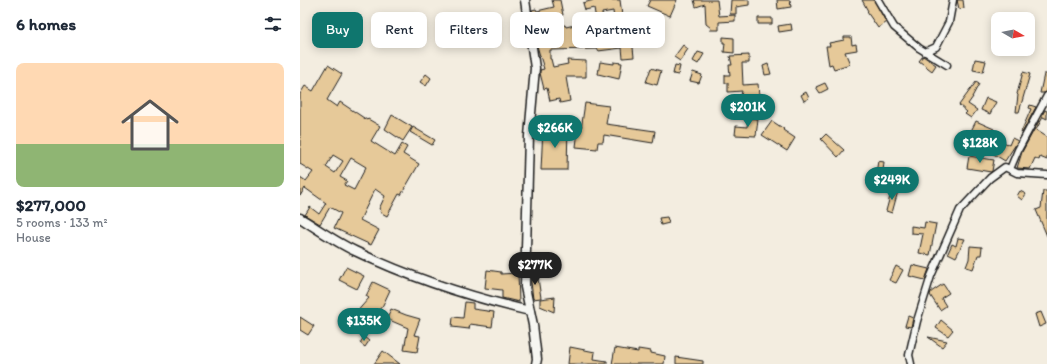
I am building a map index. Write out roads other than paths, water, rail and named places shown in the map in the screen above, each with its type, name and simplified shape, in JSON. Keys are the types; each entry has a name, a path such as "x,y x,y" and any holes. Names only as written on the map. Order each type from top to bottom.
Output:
{"street":[{"path":"526,0 535,68 529,136 525,286 537,359 536,364"},
{"path":"878,0 894,27 919,48 947,65"},
{"path":"925,52 936,47 949,22 953,0"},
{"path":"1010,169 1018,150 1047,96"},
{"path":"910,364 909,355 917,321 931,276 960,210 990,178 1005,167 1017,173 1047,175"},
{"path":"300,218 353,250 386,265 442,287 481,299 530,311"}]}
